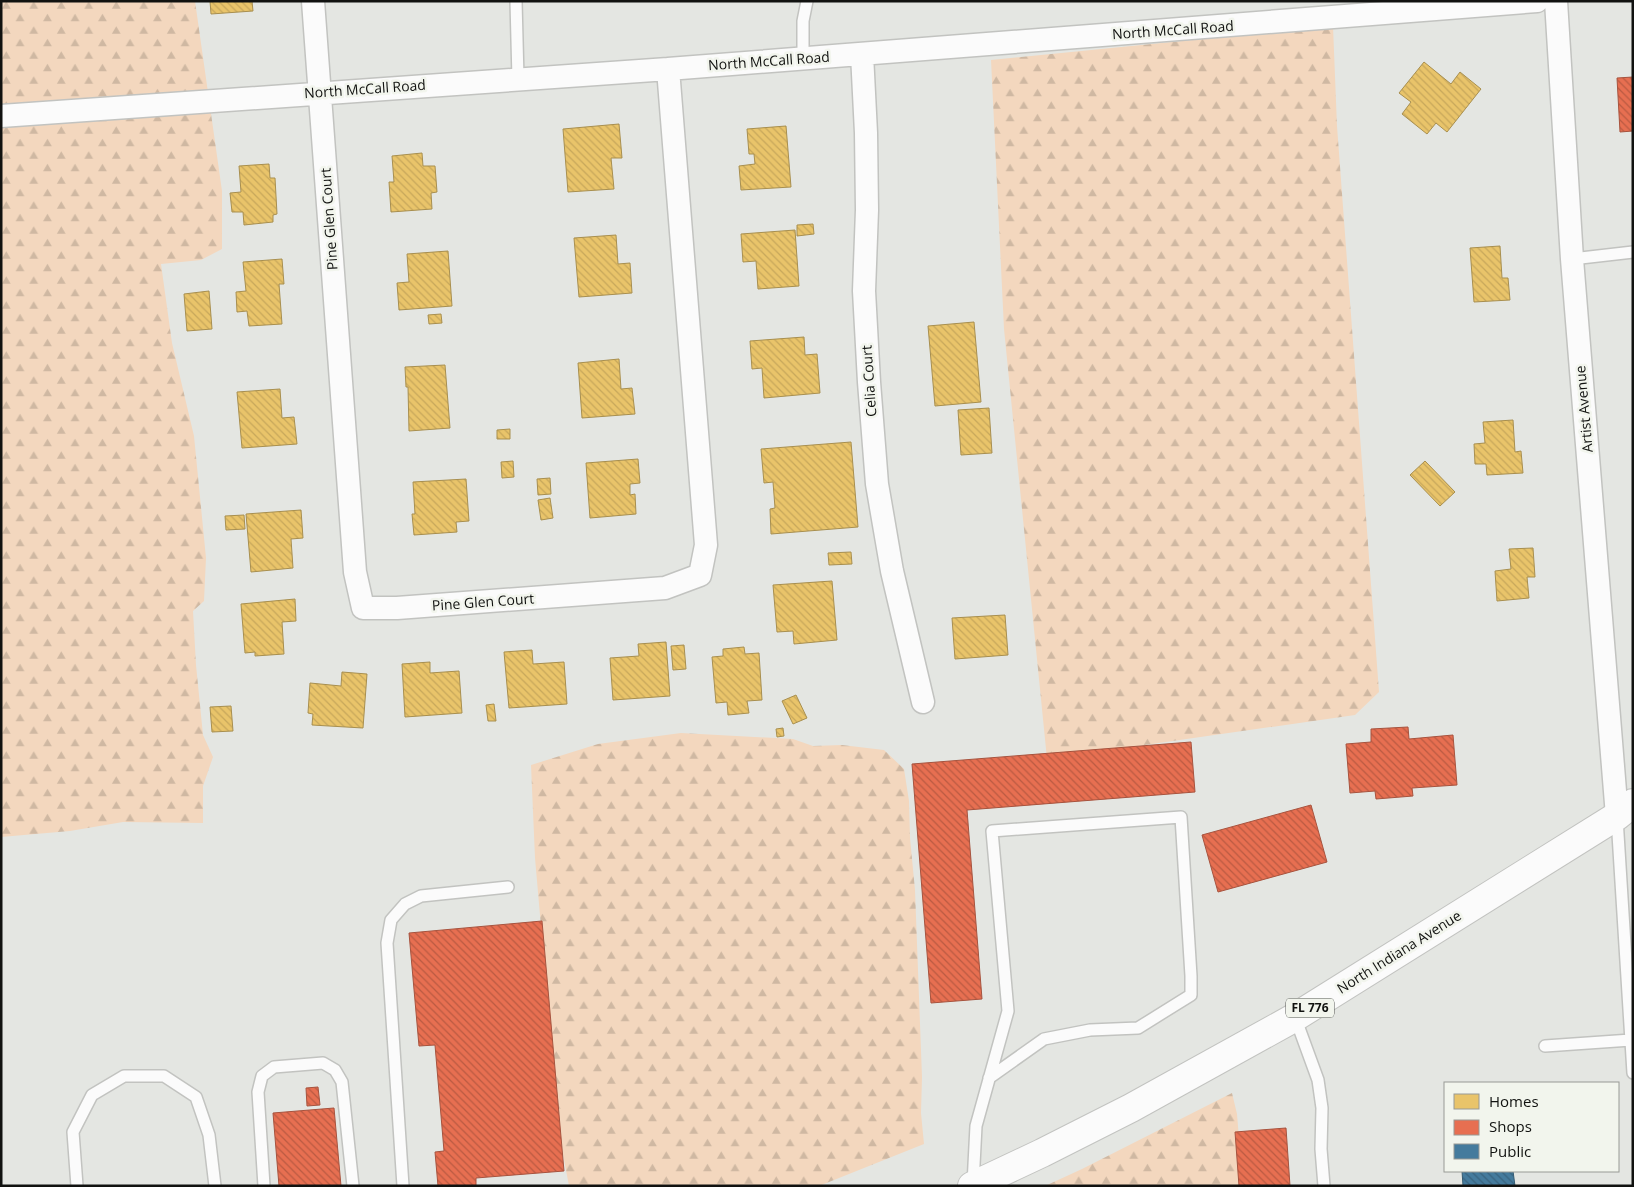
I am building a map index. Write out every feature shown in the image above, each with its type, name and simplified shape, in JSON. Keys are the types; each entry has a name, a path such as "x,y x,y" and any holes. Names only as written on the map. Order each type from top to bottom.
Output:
{"main road":[{"name":"North Indiana Avenue","path":"972,1186 1131,1108 1295,1017 1625,809"}],"street":[{"name":"Pine Glen Court","path":"313,1 355,572 363,608 397,608 665,588 700,575 706,545 668,69"},
{"name":"North McCall Road","path":"1,116 803,59 1537,1"},
{"name":"Artist Avenue","path":"1556,1 1572,259 1625,809"},
{"name":"Celia Court","path":"862,54 866,133 864,291 868,382 877,484 892,571 923,702"}],"lane":[{"path":"516,1 518,79"},
{"path":"803,59 803,22 807,1"},
{"path":"1572,259 1633,252"},
{"path":"1625,809 1630,1040 1633,1073"},
{"path":"972,1186 976,1126 989,1078 1008,1011 992,831 1181,817 1191,995 1138,1028 1090,1030 1044,1038 989,1078"},
{"path":"403,1186 386,943 391,920 405,904 421,896 508,887"},
{"path":"1295,1017 1318,1080 1322,1108 1321,1149 1324,1186"},
{"path":"1545,1046 1630,1040"},
{"path":"264,1186 258,1092 262,1076 274,1067 323,1063 335,1070 342,1082 353,1186"},
{"path":"77,1186 73,1132 92,1094 124,1076 164,1076 196,1097 209,1135 215,1186"}],"green space":[{"path":"1,1 195,1 222,191 222,249 201,260 161,264 172,343 194,436 206,558 204,601 193,611 203,735 213,757 203,786 203,823 123,822 70,831 1,837"},
{"path":"1333,26 1337,126 1379,692 1355,715 1047,759 1004,329 991,60"},
{"path":"681,733 793,739 813,746 842,745 884,750 904,769 909,801 915,890 922,1077 921,1113 924,1144 819,1186 569,1186 559,1133 535,858 531,765 598,744"},
{"path":"1232,1093 1237,1114 1243,1186 1045,1186 1082,1169"}],"building: Homes":[{"path":"210,1 252,1 253,11 211,14"},
{"path":"1424,62 1451,84 1460,72 1481,89 1447,132 1436,123 1427,134 1402,114 1411,102 1399,93"},
{"path":"619,124 622,158 611,158 614,189 568,192 563,129"},
{"path":"786,126 791,187 741,190 739,166 755,164 754,154 749,154 747,129"},
{"path":"422,153 423,166 435,166 437,192 431,193 432,209 391,212 389,182 394,182 392,156"},
{"path":"269,164 270,178 275,178 277,214 273,215 273,222 244,225 243,212 232,212 230,193 241,192 239,166"},
{"path":"813,224 814,234 797,236 797,225"},
{"path":"795,230 799,286 758,289 756,261 743,262 741,234"},
{"path":"616,235 618,264 630,263 632,293 579,297 574,238"},
{"path":"1500,246 1502,278 1508,278 1510,300 1474,302 1470,248"},
{"path":"448,251 452,306 399,310 397,283 409,282 407,254"},
{"path":"282,259 284,284 279,284 282,324 249,326 247,311 237,312 236,292 246,291 243,262"},
{"path":"209,291 212,329 187,331 184,294"},
{"path":"441,314 442,323 429,324 428,315"},
{"path":"974,322 981,402 935,406 928,326"},
{"path":"804,337 805,355 817,354 820,393 764,398 762,368 752,369 750,341"},
{"path":"619,359 621,389 632,388 635,414 582,418 578,363"},
{"path":"445,365 450,428 409,431 408,387 406,387 405,367"},
{"path":"280,389 282,418 294,417 297,444 242,448 237,392"},
{"path":"989,408 992,453 961,455 958,410"},
{"path":"1513,420 1515,452 1521,451 1523,473 1487,475 1486,464 1475,464 1474,444 1485,443 1483,422"},
{"path":"510,429 510,439 497,439 497,430"},
{"path":"851,442 858,527 771,534 770,509 775,508 773,482 764,483 761,449"},
{"path":"638,459 640,483 630,484 630,495 635,494 636,514 590,518 586,463"},
{"path":"513,461 514,477 502,478 501,462"},
{"path":"1425,461 1455,492 1440,506 1410,475"},
{"path":"550,478 551,494 538,495 537,479"},
{"path":"466,479 469,521 456,522 457,532 414,535 412,514 415,514 413,482"},
{"path":"550,498 553,518 541,520 538,500"},
{"path":"301,510 303,538 291,539 293,568 251,572 246,514"},
{"path":"244,515 245,529 226,530 225,516"},
{"path":"1533,548 1535,577 1527,577 1529,598 1497,601 1495,571 1511,569 1509,549"},
{"path":"851,552 852,564 829,565 828,553"},
{"path":"832,581 837,640 794,644 793,631 777,632 773,585"},
{"path":"295,599 296,621 282,622 284,654 255,656 255,652 245,653 241,604"},
{"path":"1005,615 1008,655 955,659 952,618"},
{"path":"666,642 670,696 613,700 610,658 639,656 638,644"},
{"path":"684,645 686,669 673,670 671,646"},
{"path":"744,647 745,654 759,653 762,700 747,701 749,713 728,715 727,702 716,703 712,657 723,656 723,649"},
{"path":"532,650 533,664 564,662 567,704 509,708 504,652"},
{"path":"430,662 430,673 459,671 462,713 405,717 402,664"},
{"path":"342,672 367,674 363,728 312,725 313,714 308,713 310,683 341,686"},
{"path":"796,695 807,718 793,724 782,701"},
{"path":"494,704 496,721 488,721 486,705"},
{"path":"231,706 233,731 212,732 210,707"},
{"path":"783,728 784,736 777,737 776,729"}],"building: Shops":[{"path":"1633,77 1633,131 1620,132 1617,78"},
{"path":"1408,727 1409,739 1453,735 1457,785 1412,788 1413,796 1376,799 1375,791 1350,793 1346,744 1371,742 1371,729"},
{"path":"1191,742 1195,792 967,810 982,999 931,1003 912,764"},
{"path":"1311,805 1327,862 1218,892 1202,835"},
{"path":"542,921 564,1171 476,1178 476,1186 438,1186 435,1152 444,1151 435,1045 419,1046 409,933"},
{"path":"318,1087 320,1105 307,1106 306,1088"},
{"path":"334,1108 341,1186 279,1186 273,1113"},
{"path":"1286,1128 1290,1186 1239,1186 1235,1132"}],"building: Public":[{"path":"1462,1172 1513,1172 1515,1186 1463,1186"}]}
